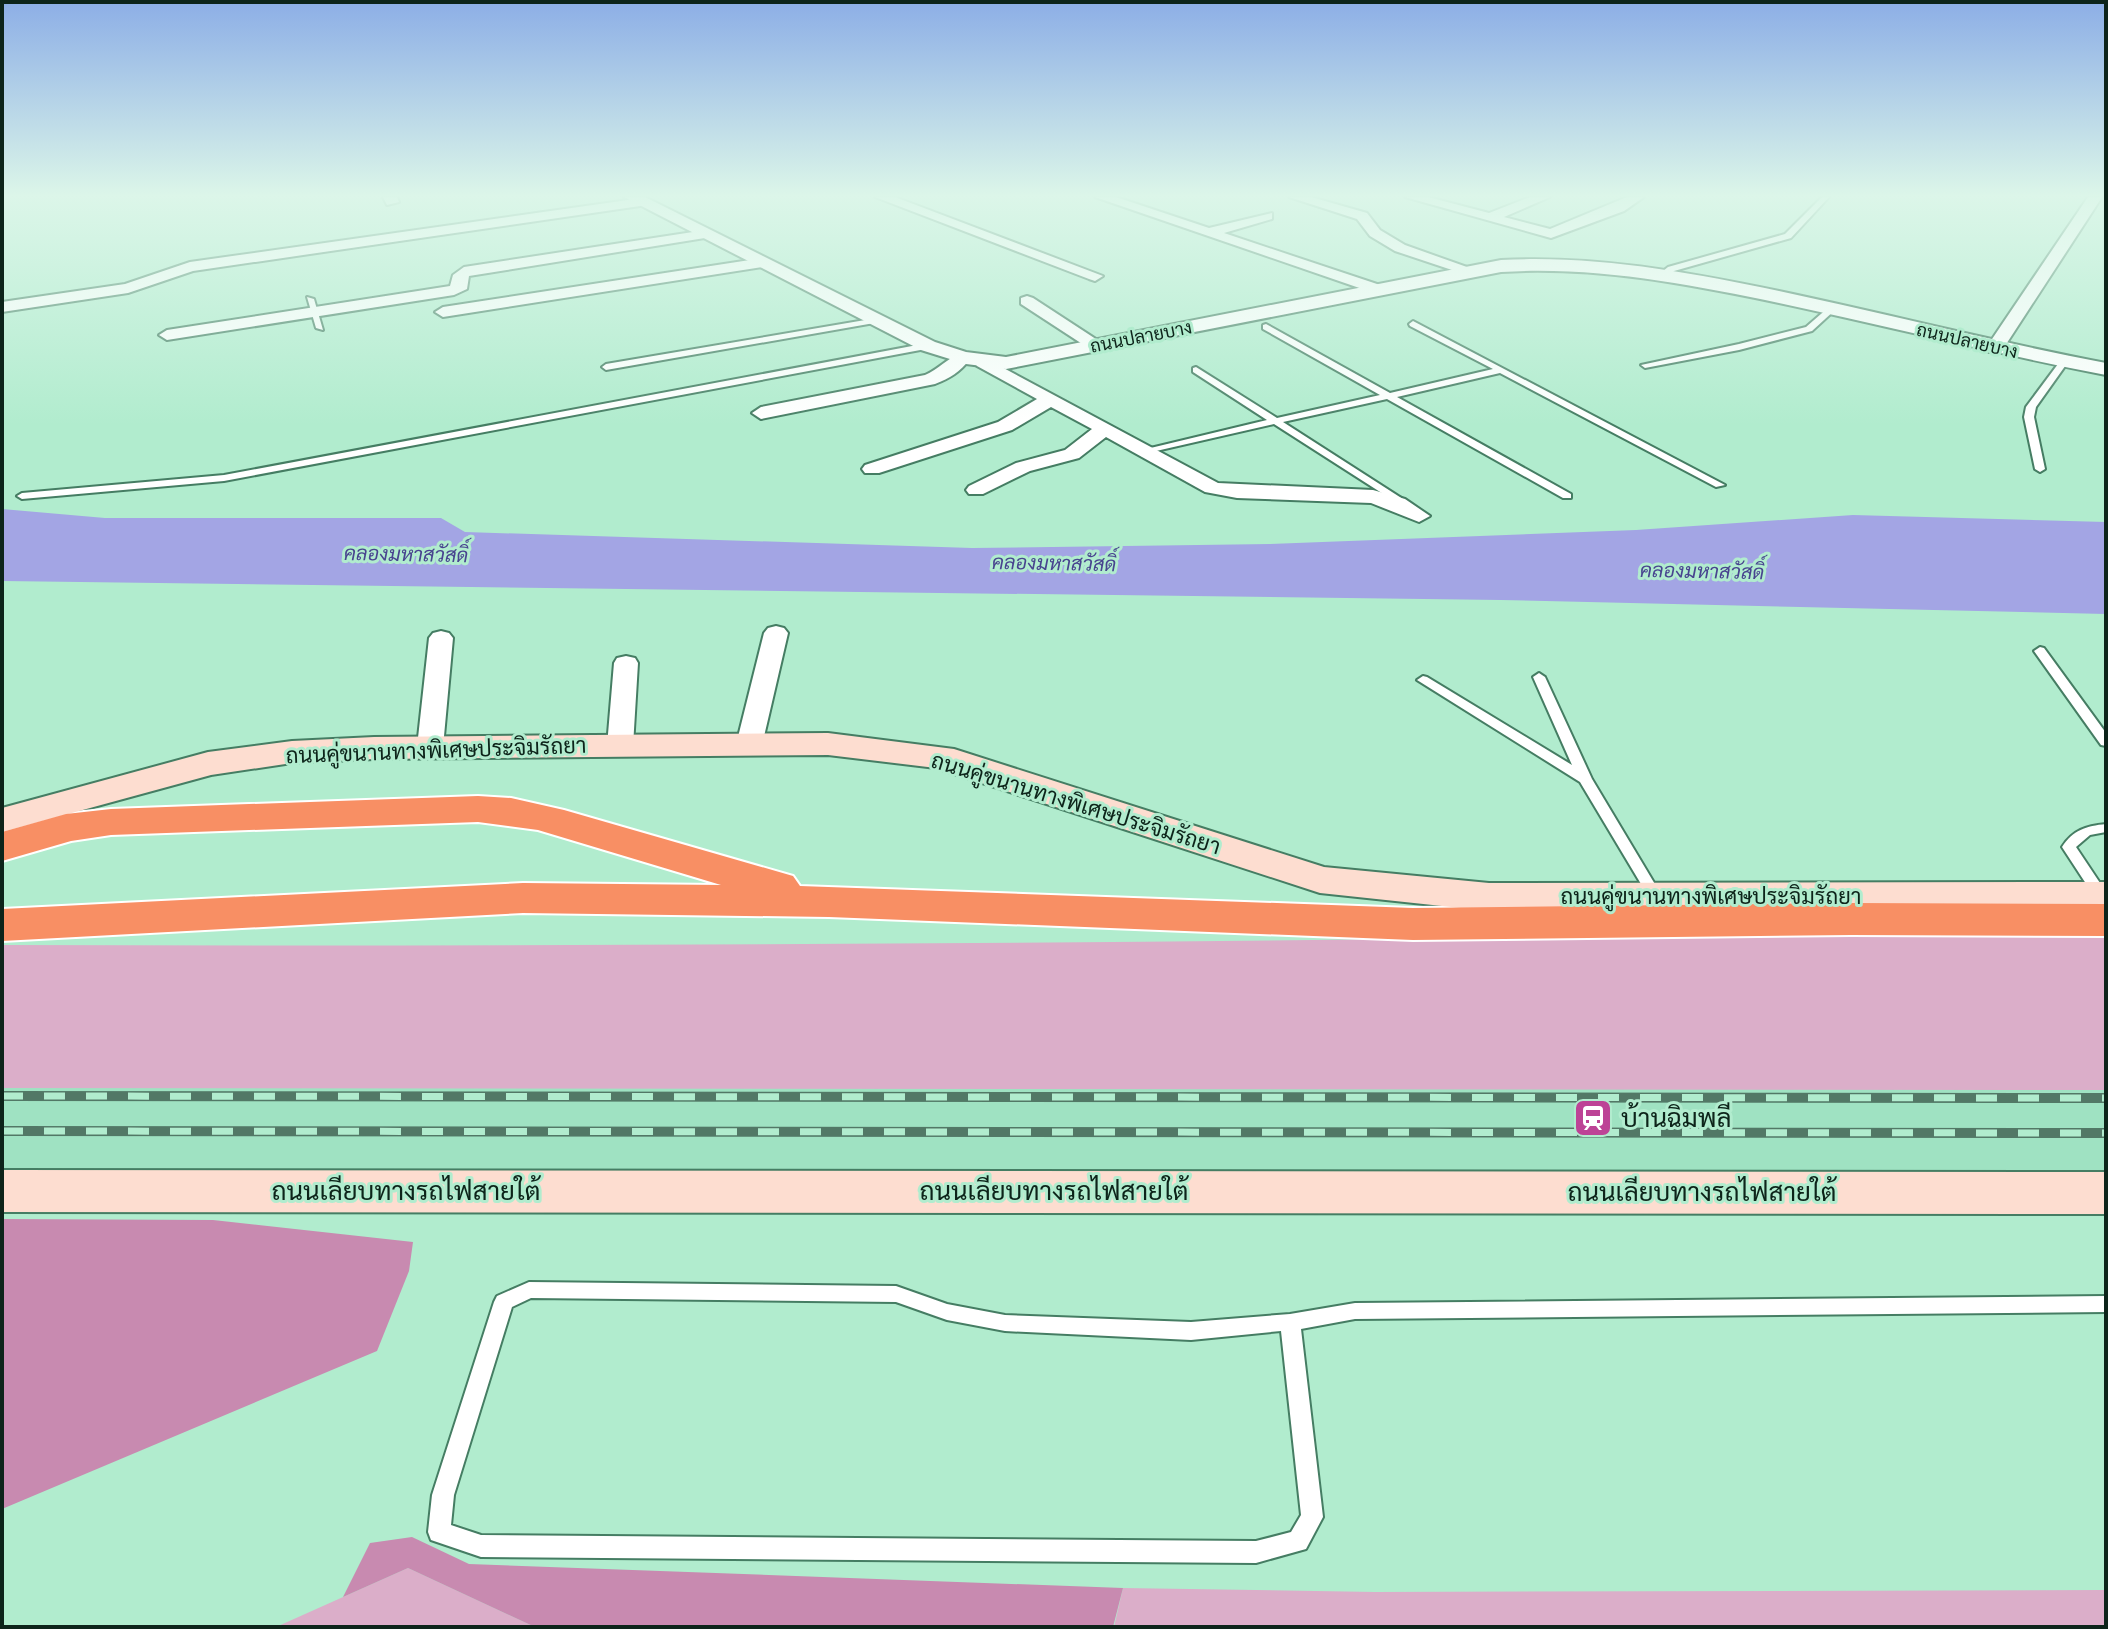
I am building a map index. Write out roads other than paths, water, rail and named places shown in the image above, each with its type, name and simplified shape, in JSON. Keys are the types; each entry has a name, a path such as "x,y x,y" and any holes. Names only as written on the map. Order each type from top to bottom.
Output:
{"highway":[{"path":"2,847 66,828 111,822 478,809 511,811 548,819 829,902"},
{"path":"2,925 523,898 829,902 1413,924 1851,919 2104,904"}],"main road":[{"name":"ถนนคู่ขนานทางพิเศษประจิมรัถยา","path":"2,820 208,764 292,752 430,747 828,744 941,757 1320,880 1489,897 1655,896 2104,904"},
{"name":"ถนนเลียบทางรถไฟสายใต้","path":"2,1191 2106,1193"}],"street":[{"path":"2,307 128,288 172,273"},
{"path":"167,335 454,290 461,286 459,278 463,273"},
{"path":"443,312 698,273"},
{"name":"ถนนปลายบาง","path":"783,273 928,346 961,359 1006,363 1468,273"},
{"path":"1087,273 1095,276"},
{"path":"1331,273 1380,290"},
{"name":"ถนนปลายบาง","path":"1638,273 1832,309 1995,348 2106,369"},
{"path":"1995,348 2045,273"},
{"path":"1027,301 1096,345"},
{"path":"761,413 929,380 945,374 961,359"},
{"path":"983,362 1212,488 1247,495 1331,492 1412,511"},
{"path":"872,469 1005,426 1049,400"},
{"path":"976,490 1023,467 1072,454 1103,430"},
{"path":"749,745 776,633"},
{"path":"430,747 441,638"},
{"path":"620,746 626,663"}],"lane":[{"path":"1661,276 1665,273"},
{"path":"1645,365 1739,347 1809,329 1832,309"},
{"path":"606,367 877,320"},
{"path":"1413,324 1720,485"},
{"path":"1266,327 1567,496"},
{"path":"22,496 224,478 928,346"},
{"path":"2040,469 2029,417 2031,407 2064,362"},
{"path":"1196,370 1412,511"},
{"path":"1143,451 1502,370"},
{"path":"2040,651 2106,742"},
{"path":"1539,677 1585,779 1655,896"},
{"path":"1423,680 1585,779"},
{"path":"2104,904 2069,847 2076,836 2093,828 2106,828"},
{"path":"1290,1322 1312,1517 1298,1541 1256,1552 481,1546 439,1532 443,1495 504,1302 529,1290 896,1294 947,1312 1005,1323 1191,1331 1290,1322 1355,1311 2106,1304"}],"water":[{"name":"คลองมหาสวัสดิ์","path":"2,509 105,518 441,518 465,532 972,548 1270,544 1636,530 1853,515 2106,522 2106,614 1501,600 2,581"}],"railway":[{"path":"2,1096 2106,1098"},
{"path":"2,1131 2106,1133"}],"place":[{"name":"บ้านฉิมพลี","path":"1593,1118"}]}
